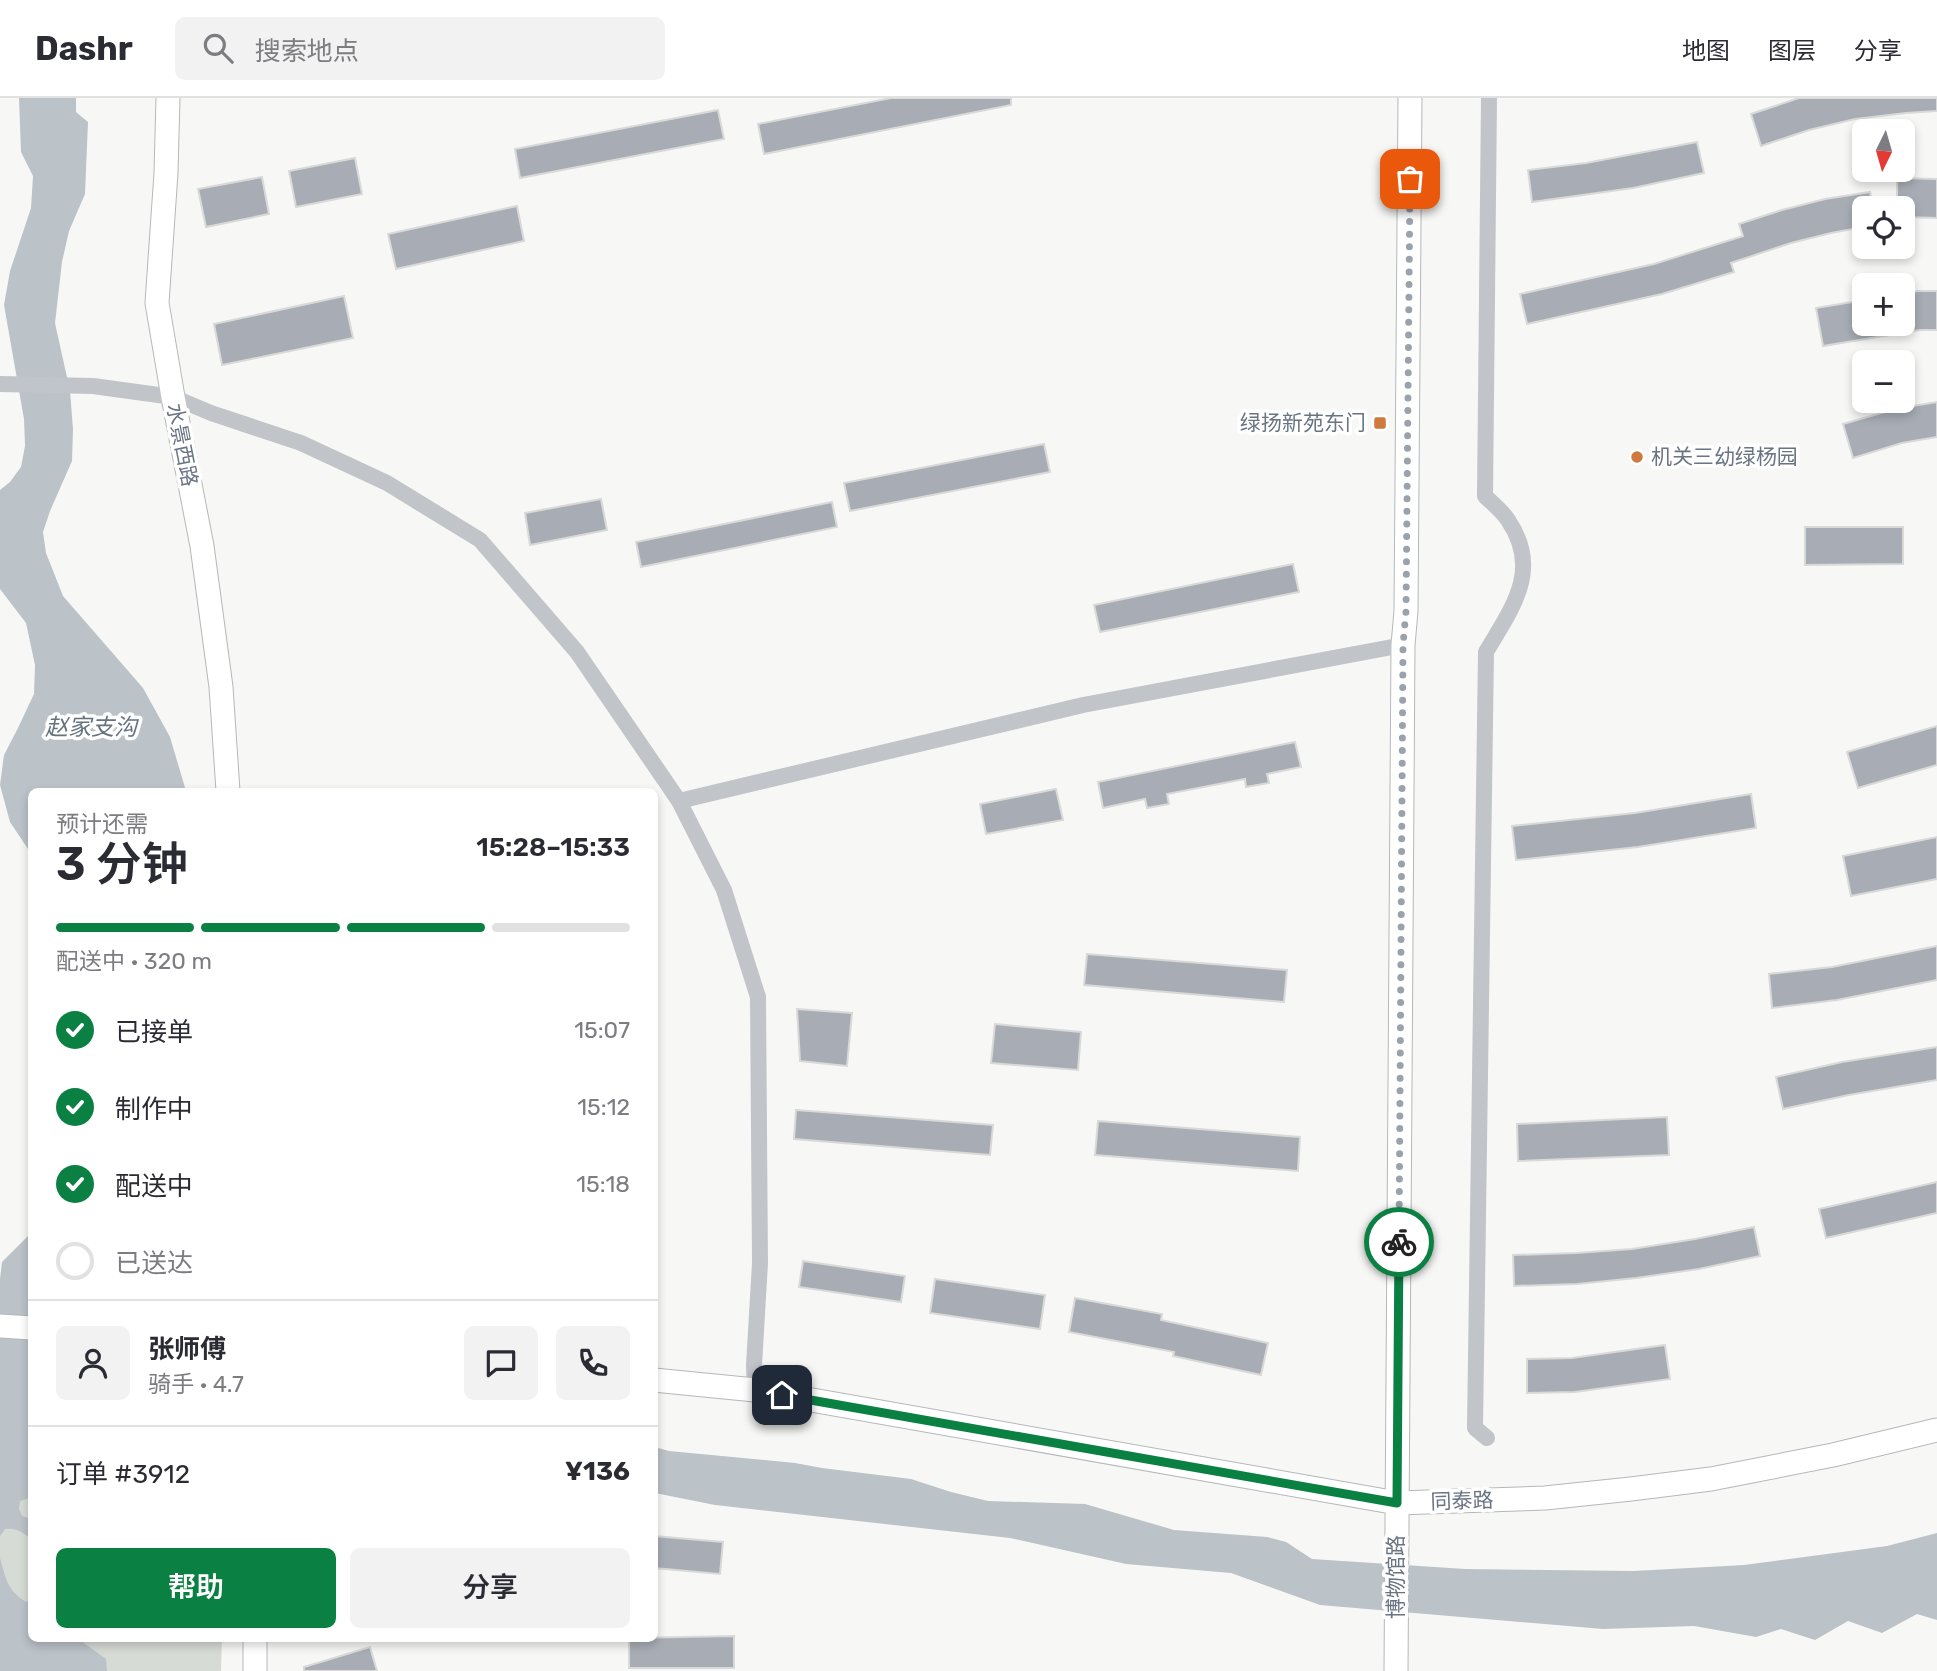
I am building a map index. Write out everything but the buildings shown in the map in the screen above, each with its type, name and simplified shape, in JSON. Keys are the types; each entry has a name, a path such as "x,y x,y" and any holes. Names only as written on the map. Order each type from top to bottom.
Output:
{"street":[{"name":"水景西路","path":"168,98 157,303 202,546 221,687 228,788"},
{"name":"博物馆路","path":"1396,1671 1403,645 1406,611 1410,98"},
{"path":"1487,1438 1475,1428 1486,652 1517,600 1524,571 1521,544 1508,519 1485,496 1489,98"},
{"path":"0,384 93,386 173,397 211,413 300,443 387,483 480,540 577,652 679,801 724,890 758,997 760,1263 755,1390"},
{"path":"679,801 1083,705 1403,645"},
{"path":"0,1326 28,1328"},
{"name":"同泰路","path":"658,1380 755,1390 1397,1503 1545,1498 1712,1479 1833,1455 1937,1430"},
{"path":"255,1671 256,1642"}],"shaded area":[{"path":"0,1351 28,1353 28,1642 222,1642 221,1671 0,1671"}],"water":[{"name":"赵家支沟","path":"19,98 76,98 76,112 88,122 85,194 69,231 62,262 55,323 70,391 72,461 43,532 46,553 63,596 143,688 170,737 185,788 28,788 28,849 10,822 0,785 4,755 34,694 35,665 26,623 0,589 0,490 21,467 25,446 24,419 4,305 10,271 31,208 33,176 21,152"},
{"path":"28,1236 28,1498 20,1501 19,1509 22,1516 28,1518 28,1537 13,1529 5,1529 0,1536 2,1262"},
{"path":"658,1448 911,1479 988,1501 1085,1504 1174,1530 1267,1537 1286,1542 1312,1559 1465,1569 1634,1571 1744,1565 1887,1546 1937,1533 1937,1620 1917,1614 1882,1633 1848,1621 1815,1640 1781,1629 1756,1637 1694,1626 1603,1629 1320,1605 1231,1573 1126,1564 1010,1538 715,1505 658,1494"},
{"path":"0,1558 11,1588 20,1598 28,1602 28,1642 84,1642 106,1659 107,1671 0,1671"}],"way so far":[{"path":"1399,1242 1403,645 1406,611 1410,179"}],"place":[{"name":"绿扬新苑东门","path":"1380,423"},
{"name":"机关三幼绿杨园","path":"1637,457"}],"route":[{"path":"782,1395 1397,1503 1399,1242"}]}
